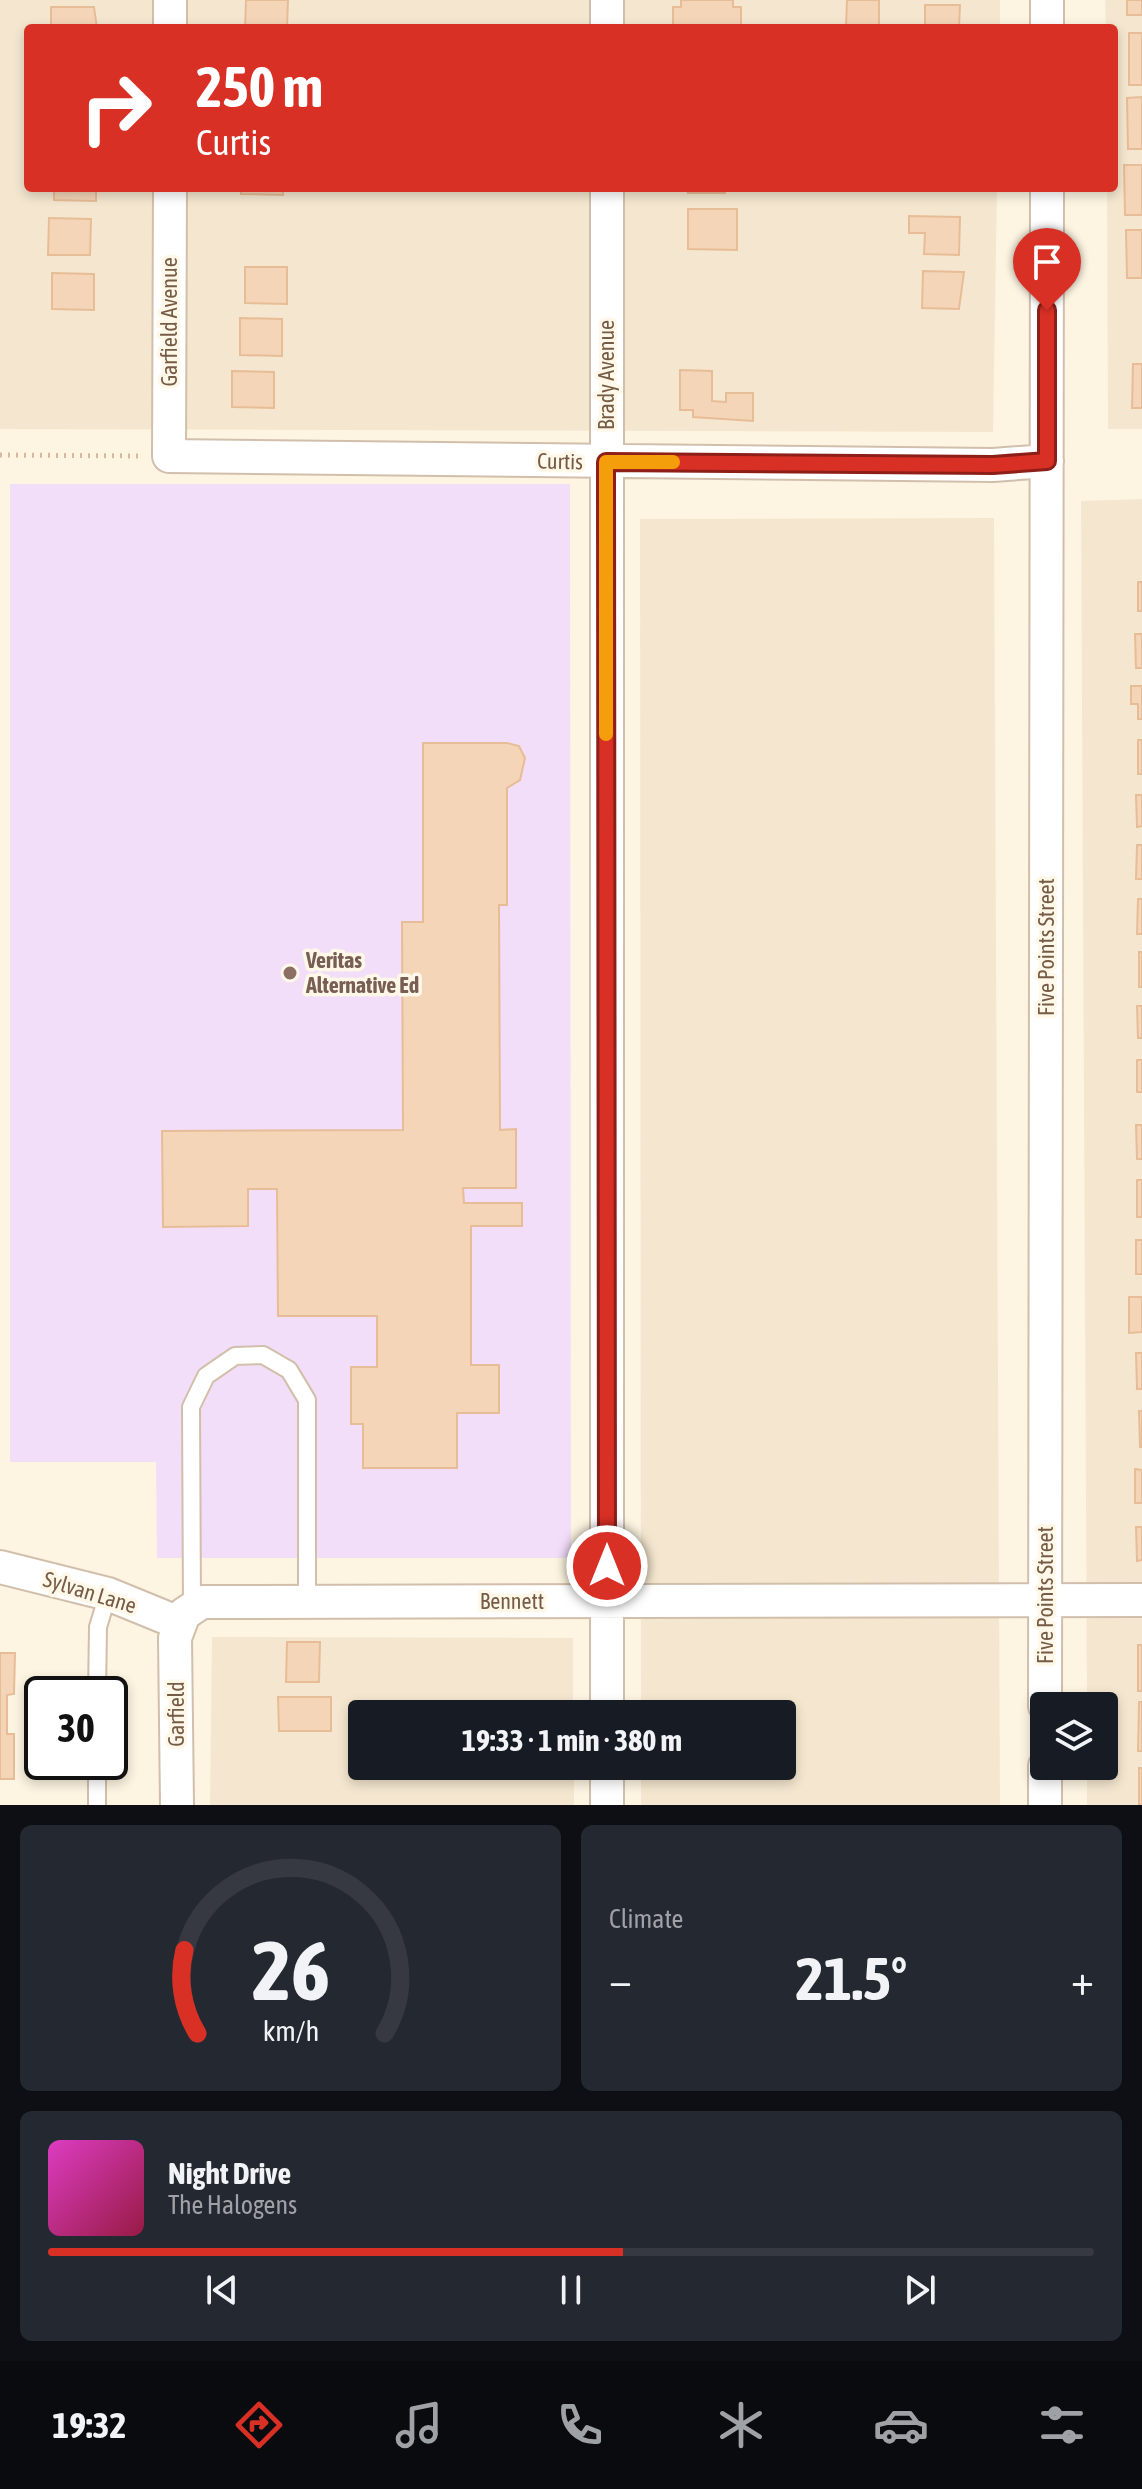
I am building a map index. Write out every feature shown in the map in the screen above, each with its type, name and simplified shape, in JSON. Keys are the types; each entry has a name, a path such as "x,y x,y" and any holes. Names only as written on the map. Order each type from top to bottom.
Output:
{"street":[{"path":"170,0 170,24"},
{"path":"607,0 607,24"},
{"path":"1047,0 1047,24"},
{"name":"Garfield Avenue","path":"169,456 170,192"},
{"name":"Brady Avenue","path":"607,192 607,1700"},
{"name":"Five Points Street","path":"1045,1692 1047,192"},
{"name":"Curtis","path":"169,456 993,465 1047,461"},
{"name":"Sylvan Lane","path":"0,1567 186,1615"},
{"name":"Bennett","path":"186,1615 213,1600 1142,1600"},
{"name":"Garfield","path":"177,1805 175,1638 186,1615"},
{"path":"607,1780 607,1805"},
{"path":"1045,1780 1045,1805"}],"lane":[{"path":"186,1615 191,1407 206,1376 235,1356 263,1355 289,1370 307,1400 307,1600"},
{"path":"97,1676 98,1627 108,1594"},
{"path":"97,1780 97,1805"}],"path":[{"path":"0,455 169,456"}],"shaded area":[{"path":"0,0 1000,0 1000,24 24,24 24,192 997,192 993,432 0,429"},
{"path":"1105,0 1142,0 1142,429 1108,429 1107,192 1118,192 1118,24 1106,24"},
{"name":"Veritas Alternative Ed","path":"10,484 570,484 571,1558 157,1558 156,1462 10,1462"},
{"path":"1142,499 1142,1805 1087,1805 1087,1780 1118,1780 1118,1692 1087,1692 1081,501"},
{"path":"994,518 1000,1805 641,1805 641,1780 796,1780 796,1700 641,1700 640,519"},
{"path":"212,1637 573,1638 573,1700 348,1700 348,1780 574,1780 574,1805 210,1805"}],"building":[{"path":"246,0 288,0 287,24 245,24"},
{"path":"681,0 733,0 733,7 741,7 741,24 673,24 673,7 681,7"},
{"path":"847,0 879,0 879,24 846,24"},
{"path":"1127,0 1142,0 1142,15 1127,15"},
{"path":"925,5 960,5 959,24 925,24"},
{"path":"51,7 94,7 96,24 51,24"},
{"path":"1129,33 1142,33 1142,85 1129,85"},
{"path":"1142,97 1142,149 1128,149 1127,98"},
{"path":"1124,165 1142,165 1142,215 1125,215"},
{"path":"54,192 96,192 96,201 54,200"},
{"path":"241,192 283,192 283,195"},
{"path":"688,209 737,209 737,250 688,249"},
{"path":"909,216 960,217 959,255 924,254 925,233 909,233"},
{"path":"49,218 91,219 90,255 48,255"},
{"path":"1126,230 1142,230 1142,278 1127,278"},
{"path":"245,267 287,267 287,304 245,303"},
{"path":"923,271 964,272 959,309 922,308"},
{"path":"52,273 94,274 94,310 52,309"},
{"path":"240,318 282,319 282,356 240,355"},
{"path":"1133,364 1142,364 1142,408 1132,408"},
{"path":"680,370 712,371 712,401 726,402 726,393 753,393 753,421 693,417 693,410 680,410"},
{"path":"232,371 274,372 274,408 232,407"},
{"path":"1138,582 1142,582 1142,611 1138,611"},
{"path":"1135,634 1142,634 1142,668 1136,668"},
{"path":"1131,686 1142,686 1142,719 1138,719 1138,704 1131,704"},
{"path":"1138,740 1142,740 1142,774 1138,774"},
{"path":"423,743 507,743 519,746 525,758 520,780 507,788 507,905 499,905 500,1130 516,1129 516,1188 463,1188 464,1203 522,1203 522,1226 471,1226 471,1365 499,1365 499,1413 457,1413 457,1468 363,1468 363,1424 351,1424 351,1367 377,1367 377,1316 278,1316 277,1189 248,1189 248,1226 163,1227 162,1131 403,1130 402,922 423,922"},
{"path":"1136,795 1142,795 1142,826 1137,827"},
{"path":"1137,845 1142,845 1142,879 1136,879"},
{"path":"1138,899 1142,899 1142,934 1137,934"},
{"path":"1139,952 1142,952 1142,987 1139,987"},
{"path":"1137,1006 1142,1006 1142,1038 1138,1038"},
{"path":"1137,1060 1142,1060 1142,1092 1137,1092"},
{"path":"1136,1125 1142,1125 1142,1159 1137,1159"},
{"path":"1137,1180 1142,1180 1142,1217 1137,1217"},
{"path":"1136,1240 1142,1240 1142,1274 1136,1274"},
{"path":"1129,1297 1142,1297 1142,1332 1129,1333"},
{"path":"1136,1353 1142,1353 1142,1389 1137,1389"},
{"path":"1139,1411 1142,1411 1142,1447 1140,1447"},
{"path":"1135,1469 1142,1470 1142,1503 1135,1503"},
{"path":"1136,1527 1142,1527 1142,1560 1137,1561"},
{"path":"287,1642 320,1642 319,1682 286,1682"},
{"path":"1138,1645 1142,1645 1142,1691 1138,1691"},
{"path":"0,1653 15,1653 14,1694 7,1695 7,1734 14,1734 14,1779 0,1779"},
{"path":"278,1697 331,1697 331,1731 279,1731"},
{"path":"1139,1702 1142,1702 1142,1751 1138,1751"},
{"path":"1139,1768 1142,1768 1142,1805 1139,1805"}],"slow traffic":[{"path":"606,734 606,462 673,462"}],"place":[{"name":"Veritas Alternative Ed","path":"290,973"}],"route":[{"path":"607,1566 606,462 993,465 1047,461 1047,310"}]}
